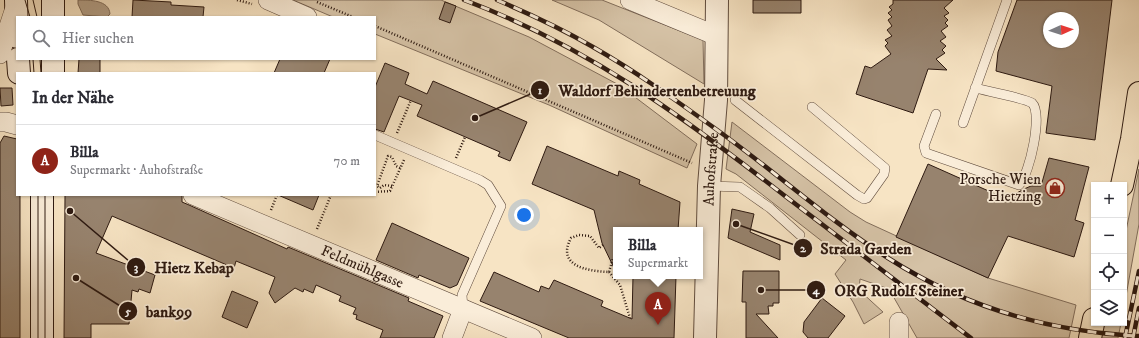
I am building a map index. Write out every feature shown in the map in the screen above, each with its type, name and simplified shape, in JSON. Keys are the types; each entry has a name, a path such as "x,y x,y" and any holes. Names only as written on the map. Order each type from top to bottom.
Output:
{"main road":[{"path":"1123,182 1132,139 1139,93"},
{"path":"1090,338 1093,326"}],"street":[{"path":"53,0 53,16"},
{"path":"268,0 305,16"},
{"path":"630,0 717,36"},
{"name":"Auhofstraße","path":"705,338 710,181 716,100 717,0"},
{"path":"16,3 16,16"},
{"path":"0,54 16,3"},
{"path":"18,60 19,72"},
{"path":"53,60 53,72"},
{"path":"0,122 16,125"},
{"path":"42,196 42,338"},
{"name":"Feldmühlgasse","path":"195,196 532,338"},
{"path":"452,338 463,310"}],"lane":[{"path":"963,123 1007,0"},
{"path":"936,114 924,146 926,153 1019,185 1028,170 1037,116 1035,107 1028,101 975,88"},
{"path":"735,100 857,195 864,199 867,198 884,174 885,168 812,107"},
{"path":"376,134 488,185 501,206 462,295 463,310"},
{"path":"710,181 740,188 770,208 800,235"}],"path":[{"path":"312,0 351,16"},
{"path":"376,26 690,161 710,181"},
{"path":"393,142 411,100"},
{"path":"452,168 465,137"},
{"path":"376,192 390,191 408,149"},
{"path":"392,186 384,185 380,188 376,186 388,156 392,157 396,166 400,168"},
{"path":"311,245 331,196"},
{"path":"603,245 599,248 590,236 579,235 571,238 567,246 566,255 570,261 579,266 609,272 613,277"},
{"path":"609,272 613,258"},
{"path":"615,279 620,285 630,318"}],"shaded area":[{"path":"78,0 103,3 109,9 110,14 108,16 83,15 78,4"},
{"path":"293,0 441,0 529,37 619,85 697,144 687,168 549,105 376,34 376,16 331,16"},
{"path":"552,0 602,0 703,40 704,84 599,20"},
{"path":"732,122 850,212 866,222 988,278 1076,305 1069,338 917,338 889,289 860,279 859,290 883,312 864,324 853,302 835,274 846,260 736,174 726,169"},
{"path":"1139,169 1139,224 1127,290 1127,254 1127,226"},
{"path":"1099,326 1120,326 1118,338 1097,338"}],"building":[{"path":"133,0 171,2 171,5 204,7 203,16 132,16"},
{"path":"753,0 801,0 801,13 753,13"},
{"path":"893,0 953,0 944,8 949,13 944,16 948,20 945,23 948,26 941,31 946,37 940,41 946,46 942,50 945,53 936,59 947,70 928,69 913,113 856,94 865,66 871,68 891,54 885,46 888,43 885,40 892,36 887,30 892,26 888,20 892,17 888,13 892,10 889,7 893,4"},
{"path":"1017,0 1112,0 1095,140 1046,133 1052,86 996,71 998,52"},
{"path":"445,2 456,6 450,23 439,19"},
{"path":"79,60 100,60 100,72 78,72"},
{"path":"280,60 330,60 324,72 274,72"},
{"path":"385,63 409,73 405,84 427,94 433,81 527,122 510,161 498,156 500,152 417,116 422,105 399,96 384,132 376,129 376,85"},
{"path":"0,88 12,88 13,105 1,106"},
{"path":"4,136 16,139 16,196 20,196 20,338 0,338 0,143"},
{"path":"547,146 618,176 619,171 640,180 639,184 680,202 678,227 613,227 613,266 602,243 594,210 532,184"},
{"path":"1049,158 1089,167 1075,220 1084,223 1074,257 1008,236 988,278 896,237 928,164 1011,201 1015,194 1024,189 1031,186 1041,186"},
{"path":"65,196 182,196 182,202 287,249 288,247 409,298 408,301 443,316 434,338 380,338 383,330 356,319 357,315 353,314 356,308 339,301 341,296 316,285 313,293 304,289 303,292 295,288 275,303 269,293 275,277 236,261 234,268 112,216 96,253 155,275 150,293 139,289 138,292 132,290 129,324 91,324 91,338 64,338"},
{"path":"280,196 319,196 313,210"},
{"path":"732,209 754,214 750,232 780,245 780,260 728,238"},
{"path":"392,223 469,258 457,285 450,288 419,275 418,278 376,260"},
{"path":"743,271 779,271 779,303 773,303 773,306 768,306 769,314 756,314 778,338 746,338 746,302 742,302"},
{"path":"494,272 539,292 541,286 549,289 554,280 603,301 601,306 632,319 633,279 676,279 674,338 569,338 480,301"},
{"path":"232,291 258,302 247,328 222,317"},
{"path":"822,298 845,316 828,338 808,338 803,332 804,322"}],"tram line":[{"path":"25,0 30,16"},
{"path":"33,0 37,16"},
{"path":"33,60 34,72"},
{"path":"40,60 41,72"},
{"path":"38,196 38,338"},
{"path":"45,196 45,338"}],"railway":[{"path":"464,0 509,18 552,39 632,85 671,111 747,166 971,338"},
{"path":"497,0 570,34 639,75 735,143 865,243 917,275 946,290 1008,314 1072,329 1139,336"},
{"path":"1125,338 1139,271"},
{"path":"1133,338 1139,308"}],"place":[{"name":"Waldorf Behindertenbetreuung","path":"475,118"},
{"name":"Porsche Wien Hietzing","path":"1055,188"},
{"name":"Hietz Kebap","path":"70,211"},
{"name":"Strada Garden","path":"736,224"},
{"name":"bank99","path":"76,278"},
{"name":"ORG Rudolf Steiner","path":"761,290"},
{"name":"Billa","path":"658,325"}]}
